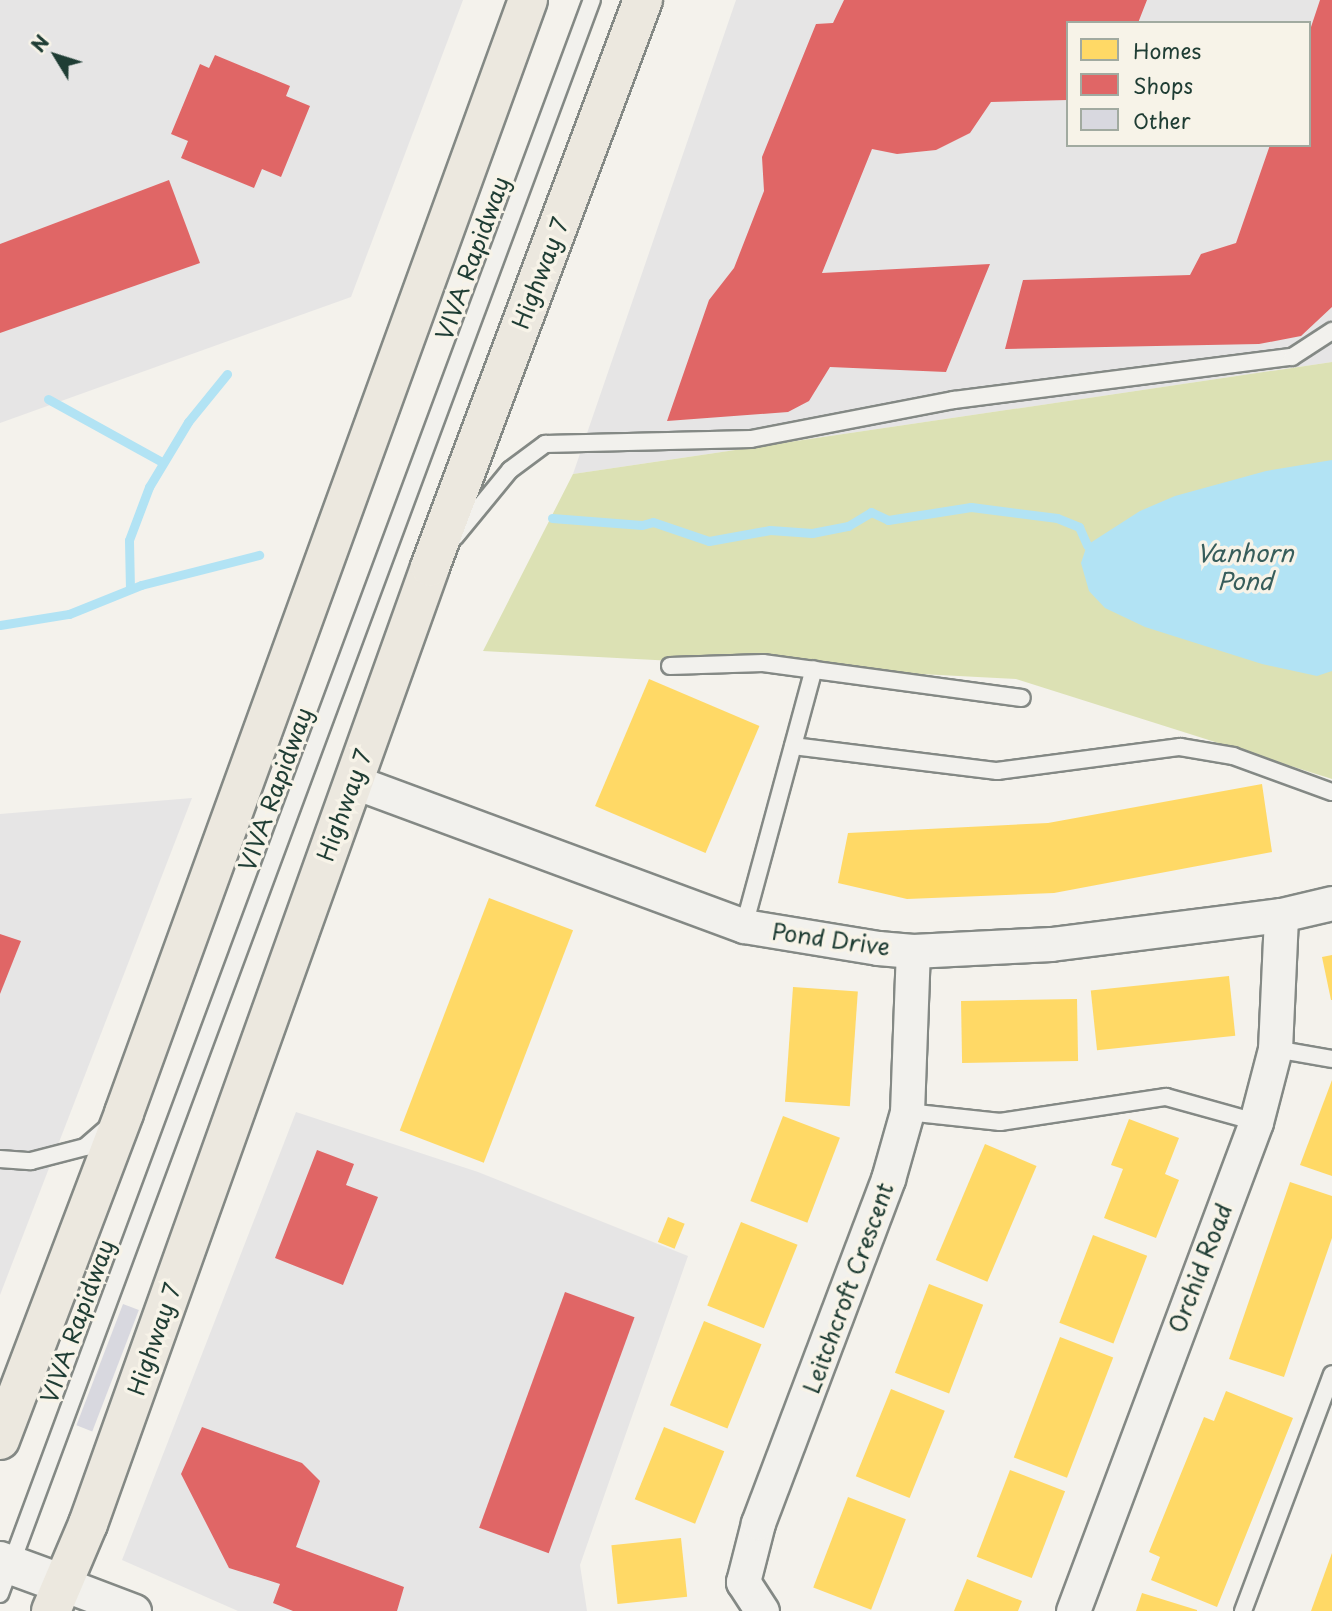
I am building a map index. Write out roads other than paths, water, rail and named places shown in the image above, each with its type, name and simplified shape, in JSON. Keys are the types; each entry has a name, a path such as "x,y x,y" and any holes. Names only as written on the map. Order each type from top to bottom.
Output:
{"main road":[{"path":"0,1440 124,1113 528,0"},
{"name":"Highway 7","path":"57,1597 430,567 643,0"}],"street":[{"name":"Pond Drive","path":"352,781 744,926 913,951 1051,944 1281,915 1332,903"},
{"name":"Orchid Road","path":"1073,1611 1256,1122 1275,1049 1281,915"},
{"name":"Leitchcroft Crescent","path":"762,1611 743,1582 758,1523 888,1179 907,1112 913,951"},
{"path":"3,1573 57,1597 134,1611"}],"lane":[{"name":"VIVA Rapidway","path":"3,1573 592,0"},
{"path":"430,567 510,470 545,444 751,439 954,400 1292,357 1332,331"},
{"path":"670,666 763,663 1022,698"},
{"path":"744,926 814,668"},
{"path":"793,746 997,771 1180,747 1233,756 1332,792"},
{"path":"1275,1049 1332,1059"},
{"path":"907,1112 1000,1122 1166,1097 1256,1122"},
{"path":"0,1159 31,1161 85,1147 124,1113"},
{"path":"1243,1611 1332,1374"}],"water":[{"name":"Vanhorn Pond","path":"1332,460 1332,671 1317,676 1262,664 1145,627 1105,608 1089,591 1081,563 1087,545 1140,511 1175,496 1266,471"}],"waterway":[{"path":"130,589 129,540 149,487 188,422 227,374"},
{"path":"48,399 162,462"},
{"path":"552,518 642,525 653,522 709,541 770,530 812,533 848,526 871,512 888,520 971,507 1057,518 1079,527 1087,545"},
{"path":"0,625 69,614 141,585 259,555"}]}
